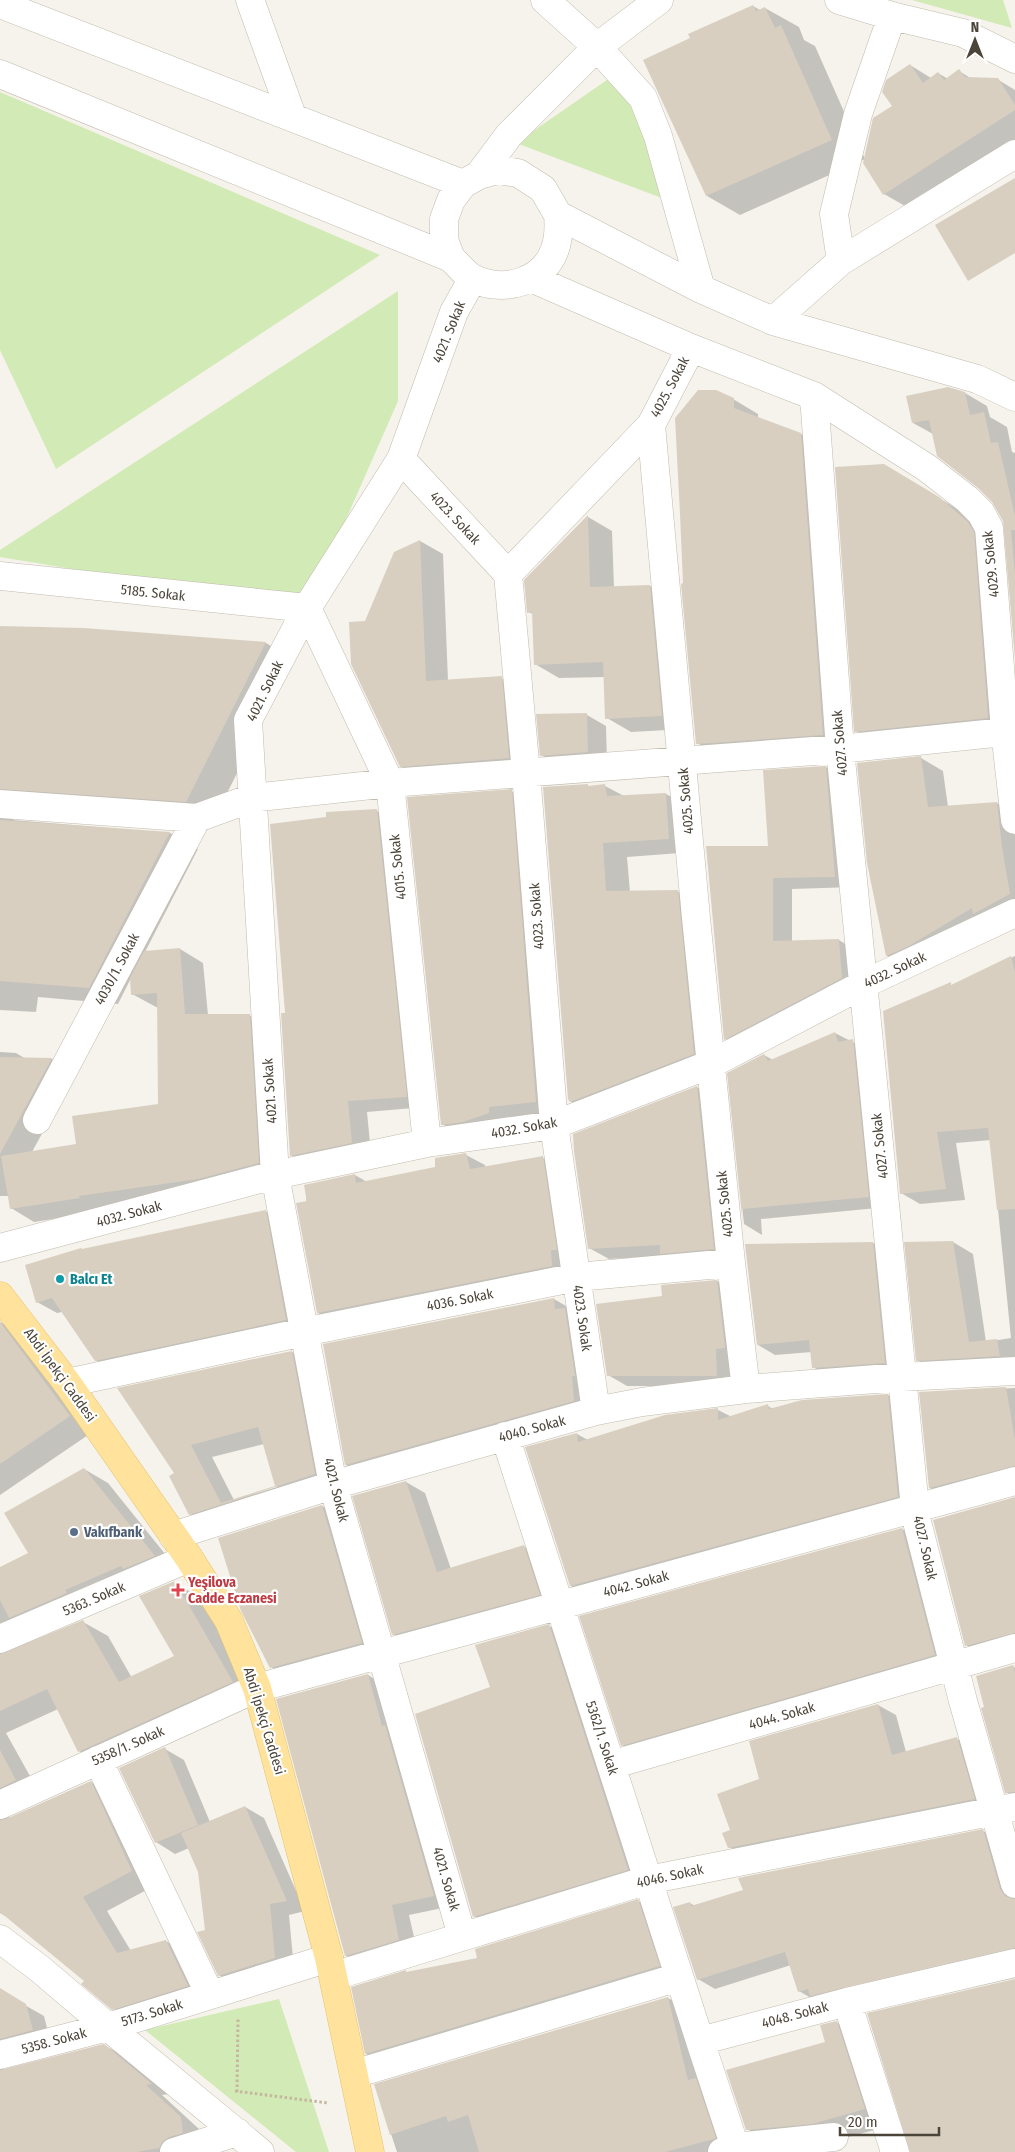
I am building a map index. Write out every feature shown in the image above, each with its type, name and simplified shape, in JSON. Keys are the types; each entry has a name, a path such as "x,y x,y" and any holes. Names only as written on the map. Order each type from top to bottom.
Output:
{"main road":[{"name":"Abdi İpekçi Caddesi","path":"0,1296 67,1383 189,1558 229,1621 257,1688 331,1967 370,2152"}],"street":[{"path":"250,0 292,116"},
{"path":"545,0 597,47 643,98 658,136 700,289"},
{"path":"451,258 444,240 444,219 450,200 471,180 509,134 597,47 659,0"},
{"path":"839,0 892,16 963,33 1015,59"},
{"path":"0,4 292,116 471,180 498,170 518,173 544,189 558,215 559,233 555,251 545,266 519,282 490,284 473,278 451,258 0,74"},
{"path":"841,261 834,214 858,114 892,16"},
{"path":"773,321 841,261 1015,154"},
{"path":"558,215 700,289 773,321 977,378 1015,397"},
{"name":"4021. Sokak","path":"462,1936 333,1485 275,1175 248,720 307,608 401,460 454,312 473,278"},
{"name":"4029. Sokak","path":"519,282 814,396 927,468 981,512 989,528 1010,731 1015,820"},
{"name":"4025. Sokak","path":"691,348 651,425 731,1262"},
{"name":"4027. Sokak","path":"814,396 840,749 916,1518 954,1666 1005,1809 1015,1884"},
{"path":"508,574 651,425"},
{"name":"4023. Sokak","path":"401,460 508,574 554,1125 596,1411"},
{"name":"5185. Sokak","path":"0,576 307,608"},
{"name":"4015. Sokak","path":"307,608 390,783 427,1143"},
{"path":"0,804 197,818 252,798 390,783 840,749 1010,731"},
{"name":"4030/1. Sokak","path":"37,1120 197,818"},
{"name":"4032. Sokak","path":"0,1248 275,1175 427,1143 554,1125 711,1064 864,984 1015,913"},
{"path":"731,1262 746,1390"},
{"name":"4036. Sokak","path":"67,1383 304,1332 577,1277 731,1262"},
{"name":"4040. Sokak","path":"174,1536 333,1485 596,1411 642,1402 746,1390 902,1377 1015,1372"},
{"name":"5362/1. Sokak","path":"505,1436 700,2041"},
{"name":"4042. Sokak","path":"257,1688 1015,1481"},
{"name":"5363. Sokak","path":"0,1639 189,1558"},
{"name":"4044. Sokak","path":"611,1765 1015,1648"},
{"name":"5358/1. Sokak","path":"0,1804 257,1688"},
{"path":"98,1760 210,1995"},
{"name":"4046. Sokak","path":"331,1967 462,1936 648,1880 1005,1809"},
{"name":"5173. Sokak","path":"0,1939 40,1969 108,2027 238,1987 331,1967"},
{"name":"4048. Sokak","path":"700,2041 847,2002 1015,1963"},
{"path":"354,2074 679,1977"},
{"path":"847,2002 895,2152"},
{"path":"108,2027 260,2152"},
{"name":"5358. Sokak","path":"0,2055 108,2027"},
{"path":"700,2041 728,2150 834,2137"},
{"path":"174,2152 237,2132"}],"path":[{"path":"237,2132 238,1987"},
{"path":"229,2090 361,2107"}],"green space":[{"path":"912,0 1003,0 1012,28"},
{"path":"617,73 675,203 516,143"},
{"path":"0,92 380,255 56,469 0,350"},
{"path":"398,291 398,401 307,608 0,557 0,550"},
{"path":"279,1999 329,2152 296,2152 145,2030"}],"building":[{"path":"753,5 756,11 765,7 775,28 781,25 832,140 706,196 643,60 690,38 688,34"},
{"path":"910,64 923,83 938,72 944,80 959,69 965,77 998,78 1015,105 1015,110 883,195 863,163 873,118 892,106 882,92 886,80"},
{"path":"1015,178 1015,253 968,281 935,225"},
{"path":"948,387 965,392 970,415 984,412 991,443 998,442 1015,516 1015,530 1011,530 1015,575 1015,659 1003,521 992,502 978,488 937,456 929,420 912,423 906,396"},
{"path":"698,390 716,390 734,398 734,408 801,433 823,735 696,744 681,584 683,583 675,418"},
{"path":"884,464 939,497 968,522 974,532 988,718 854,732 835,467"},
{"path":"588,515 590,587 650,585 662,716 605,719 603,662 534,665 532,612 527,613 524,580"},
{"path":"420,540 426,681 502,676 509,758 400,767 351,664 349,622 365,621 394,552"},
{"path":"0,626 84,628 266,642 186,802 0,789"},
{"path":"587,713 588,752 540,756 536,714"},
{"path":"921,756 928,807 997,802 1010,894 973,914 972,908 909,946 886,956 867,863 857,763"},
{"path":"826,766 835,877 773,878 773,941 839,939 842,978 724,1040 706,846 768,846 763,770"},
{"path":"588,784 588,786 605,784 607,796 666,793 669,839 603,843 606,891 678,890 694,1054 570,1102 568,1099 543,787"},
{"path":"512,789 536,1102 489,1107 489,1113 463,1122 441,1125 407,797"},
{"path":"377,809 407,1097 348,1101 352,1143 290,1156 281,1013 285,1013 270,824 326,817 326,812"},
{"path":"0,820 170,832 89,988 0,981"},
{"path":"180,948 185,1014 250,1014 259,1163 198,1179 79,1196 80,1198 10,1209 1,1156 76,1144 72,1116 158,1104 157,993 131,995 130,978 144,951"},
{"path":"1011,956 1015,973 1015,1209 997,1210 988,1128 937,1132 946,1189 900,1194 883,1011 951,982 951,985"},
{"path":"835,1032 838,1042 853,1039 869,1197 742,1209 743,1225 727,1073 764,1054 768,1061"},
{"path":"0,1057 52,1058 0,1154"},
{"path":"697,1086 714,1249 660,1254 660,1245 588,1249 573,1134"},
{"path":"466,1153 470,1169 543,1156 557,1250 551,1250 552,1266 317,1313 296,1203 307,1201 304,1185 355,1174 356,1183 435,1167 435,1158"},
{"path":"266,1210 286,1320 95,1361 52,1298 36,1303 25,1265 81,1248"},
{"path":"953,1241 969,1342 997,1339 1000,1356 916,1361 904,1242"},
{"path":"873,1242 885,1363 812,1368 809,1340 757,1345 745,1244"},
{"path":"717,1280 725,1348 716,1349 717,1376 607,1376 596,1304 662,1296 661,1285"},
{"path":"554,1298 555,1309 565,1308 575,1376 572,1376 574,1401 345,1465 323,1344"},
{"path":"0,1322 70,1416 0,1464"},
{"path":"292,1351 315,1474 189,1515 169,1476 174,1473 117,1388","holes":["258,1427 275,1486 221,1503 191,1445"]},
{"path":"1006,1387 1015,1440 1015,1466 929,1488 919,1392"},
{"path":"888,1394 898,1497 570,1586 525,1447 577,1433 578,1442 665,1415 718,1408 718,1420 768,1404 769,1409 802,1400"},
{"path":"84,1468 155,1556 123,1569 121,1566 65,1590 67,1593 9,1618 0,1600 0,1567 28,1553 4,1513"},
{"path":"406,1481 437,1572 524,1545 540,1595 392,1635 352,1496"},
{"path":"1015,1497 1015,1633 965,1646 933,1520"},
{"path":"322,1505 362,1643 270,1668 241,1611 218,1538"},
{"path":"902,1528 935,1655 621,1746 579,1616"},
{"path":"175,1581 233,1682 78,1752 47,1689 0,1711 0,1654 83,1620 119,1682 174,1656 139,1596"},
{"path":"549,1624 628,1870 473,1917 415,1714 490,1687 475,1645"},
{"path":"1013,1665 1015,1673 1015,1792 1005,1793 981,1708 984,1707 976,1676"},
{"path":"368,1674 382,1726 385,1725 434,1896 392,1905 399,1940 345,1956 276,1699"},
{"path":"878,1704 892,1755 957,1737 975,1799 728,1848 722,1833 730,1830 717,1794 759,1779 749,1741"},
{"path":"165,1747 198,1825 155,1843 119,1768"},
{"path":"0,1750 16,1780 0,1788"},
{"path":"91,1781 132,1871 83,1897 117,1953 166,1940 188,1986 112,2010 81,1984 84,1981 0,1912 0,1820"},
{"path":"245,1806 287,1901 270,1904 275,1958 218,1976 197,1932 205,1930 198,1872 181,1833"},
{"path":"983,1829 1000,1889 1005,1896 1015,1899 1015,1948 810,1996 808,1989 798,1992 785,1952 697,1980 673,1907 690,1902 691,1906 743,1890 738,1878"},
{"path":"638,1899 660,1966 365,2054 351,1987 406,1970 406,1972 477,1958 475,1949"},
{"path":"1015,1979 1015,2152 910,2152 867,2013"},
{"path":"0,1988 26,2004 33,2030 0,2039"},
{"path":"668,1997 688,2080 696,2078 716,2138 714,2139 665,2152 479,2152 468,2115 448,2122 446,2116 390,2135 374,2084"},
{"path":"837,2021 865,2109 812,2124 746,2130 726,2070 825,2042 820,2025"},
{"path":"104,2044 152,2084 146,2085 181,2117 183,2133 169,2137 163,2141 159,2148 137,2152 0,2152 0,2070"}],"place":[{"name":"Balcı Et","path":"60,1279"},
{"name":"Vakıfbank","path":"74,1532"},
{"name":"Yeşilova Cadde Eczanesi","path":"178,1590"}]}
